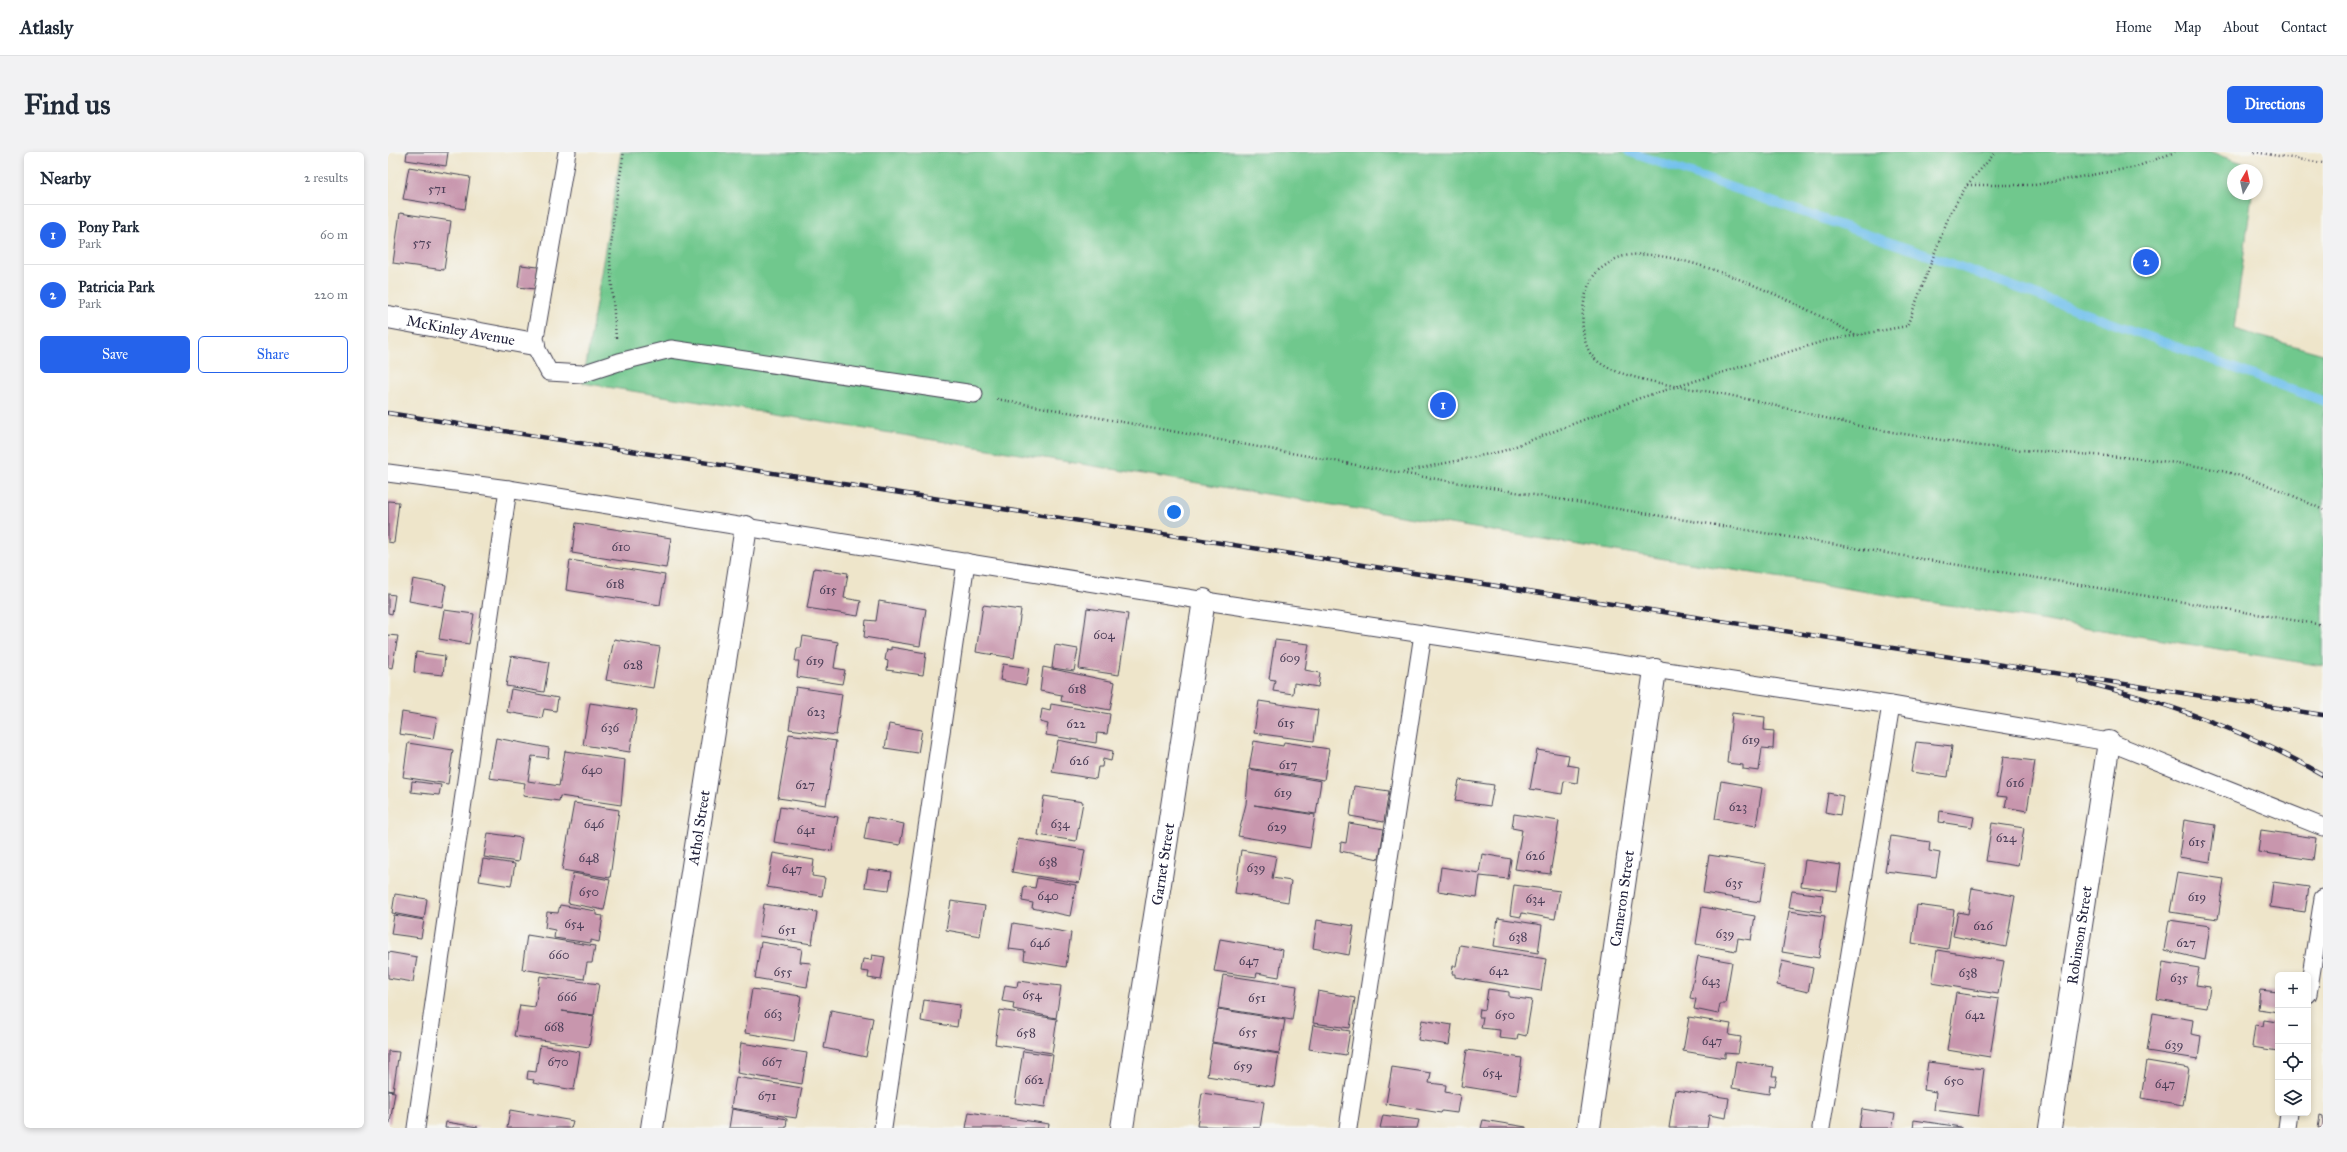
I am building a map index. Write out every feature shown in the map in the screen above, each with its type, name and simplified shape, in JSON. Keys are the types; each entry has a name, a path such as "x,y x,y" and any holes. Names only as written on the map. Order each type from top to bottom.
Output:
{"street":[{"name":"McKinley Avenue","path":"388,317 534,344"},
{"name":"Athol Street","path":"652,1128 746,527"},
{"name":"Garnet Street","path":"1122,1128 1204,600"},
{"name":"Cameron Street","path":"1589,1128 1655,670"},
{"name":"Robinson Street","path":"2050,1128 2109,742"}],"lane":[{"path":"567,152 534,344 549,372 582,374 619,362 671,349 974,394"},
{"path":"388,473 508,488 1204,600 1655,670 1891,704 2109,742 2323,827"},
{"path":"416,1128 508,488"},
{"path":"883,1128 966,562"},
{"path":"1348,1128 1423,634"},
{"path":"1821,1128 1891,704"},
{"path":"2311,975 2323,898"},
{"path":"2287,1128 2289,1116"}],"path":[{"path":"619,362 610,261 614,213 624,152"},
{"path":"1400,473 1502,451 1640,398 1824,341 1907,326 1950,213 1967,185 1996,152"},
{"path":"1967,185 2035,185 2136,167 2175,152"},
{"path":"2254,152 2323,163"},
{"path":"1855,335 1814,312 1755,285 1693,263 1643,254 1615,258 1594,274 1584,299 1582,329 1593,358 1618,373 1775,404 1859,426 1968,444 2145,458 2210,468 2287,492 2323,510"},
{"path":"974,394 1400,473 2323,624"}],"green space":[{"path":"621,152 2208,152 2246,164 2227,164 2227,200 2251,200 2234,329 2323,354 2323,666 583,383"}],"building":[{"path":"407,152 448,152 446,166 406,160"},
{"path":"409,167 470,177 465,209 403,199"},
{"path":"400,213 451,221 444,270 393,263"},
{"path":"521,265 538,267 535,289 518,287"},
{"path":"388,501 399,502 394,543 388,542"},
{"path":"576,523 671,538 666,568 572,553"},
{"path":"570,560 665,575 660,605 566,590"},
{"path":"814,568 848,573 844,598 861,601 858,616 807,608"},
{"path":"413,579 446,585 442,607 409,601"},
{"path":"388,594 395,595 392,614 388,613"},
{"path":"879,601 926,609 920,646 864,637 866,620 876,621"},
{"path":"983,605 1021,610 1014,658 976,652"},
{"path":"1087,608 1128,614 1119,675 1079,669"},
{"path":"444,610 474,614 469,644 439,639"},
{"path":"388,635 398,636 392,668 388,667"},
{"path":"803,636 838,642 834,668 845,670 842,684 797,677 799,661 795,661 797,648 801,648"},
{"path":"614,639 660,647 653,688 606,680"},
{"path":"1275,640 1309,644 1305,670 1320,673 1318,687 1294,683 1293,694 1273,691 1275,680 1269,679"},
{"path":"1055,645 1078,649 1074,671 1052,668"},
{"path":"891,647 926,653 923,675 887,670 888,661 885,660 887,649 891,650"},
{"path":"416,652 445,656 443,675 414,672"},
{"path":"511,656 549,662 544,692 506,686"},
{"path":"1003,664 1029,668 1026,685 1000,680"},
{"path":"1043,667 1115,682 1110,710 1061,701 1062,695 1040,691"},
{"path":"796,687 842,694 836,735 789,729"},
{"path":"511,689 558,698 556,711 544,709 542,718 507,712"},
{"path":"1259,701 1318,710 1314,741 1254,733"},
{"path":"590,703 637,710 630,752 583,745"},
{"path":"1051,704 1110,714 1107,734 1097,733 1096,743 1046,735 1048,724 1040,722 1042,709 1050,711"},
{"path":"402,712 437,718 433,739 399,734"},
{"path":"1732,713 1765,717 1764,730 1774,731 1773,749 1762,748 1759,771 1743,769 1743,765 1727,763"},
{"path":"889,724 922,730 918,753 885,748"},
{"path":"789,734 836,741 826,805 778,798"},
{"path":"496,738 549,748 548,758 532,756 528,781 559,786 565,751 625,760 621,805 560,796 559,801 523,796 525,783 489,778"},
{"path":"1058,740 1113,751 1111,761 1103,759 1102,767 1098,767 1096,779 1052,772"},
{"path":"1254,741 1283,746 1284,742 1329,749 1324,780 1249,768"},
{"path":"1916,742 1952,746 1948,777 1911,772"},
{"path":"408,743 453,750 448,784 403,777"},
{"path":"1537,750 1569,755 1567,765 1579,767 1577,783 1564,781 1562,794 1530,789"},
{"path":"2003,757 2035,761 2027,811 2005,807 2007,797 1997,796"},
{"path":"1249,769 1321,781 1316,814 1254,805 1315,815 1310,848 1238,836 1246,804"},
{"path":"1459,780 1494,785 1490,806 1455,801"},
{"path":"412,781 441,785 439,795 411,792"},
{"path":"1721,781 1762,788 1756,826 1715,819"},
{"path":"1354,786 1389,791 1384,822 1350,816"},
{"path":"1828,793 1843,796 1840,815 1825,812"},
{"path":"1044,796 1083,802 1076,841 1038,835"},
{"path":"574,803 619,810 610,878 562,870"},
{"path":"780,807 838,817 832,851 774,842"},
{"path":"1940,811 1974,817 1972,827 1939,822"},
{"path":"1514,814 1559,821 1550,874 1515,869 1522,830 1512,828"},
{"path":"868,817 904,824 900,845 864,839"},
{"path":"2184,820 2215,825 2210,862 2179,857"},
{"path":"1349,823 1384,829 1379,859 1340,851 1341,842 1346,843"},
{"path":"1992,823 2024,828 2018,866 1986,861"},
{"path":"2261,830 2316,838 2313,860 2258,852"},
{"path":"488,833 522,838 518,862 484,857"},
{"path":"1891,836 1930,842 1929,851 1940,853 1936,877 1885,871"},
{"path":"1018,839 1085,850 1079,883 1012,872"},
{"path":"1241,850 1276,856 1272,878 1291,881 1288,902 1235,893"},
{"path":"773,853 814,860 812,876 825,878 822,896 767,887"},
{"path":"1482,854 1511,859 1508,879 1480,876 1477,897 1438,891 1441,867 1479,873"},
{"path":"1709,855 1766,864 1760,902 1703,893"},
{"path":"483,859 515,864 511,886 479,881"},
{"path":"1805,860 1841,865 1837,891 1801,886"},
{"path":"868,869 892,872 889,890 865,887"},
{"path":"2177,872 2224,879 2218,919 2170,912"},
{"path":"573,873 610,880 604,910 568,903"},
{"path":"1037,878 1076,885 1070,916 1032,908 1033,903 1022,901 1024,886 1035,888"},
{"path":"2273,882 2309,887 2305,912 2270,907"},
{"path":"1514,885 1560,891 1555,919 1522,913 1521,917 1510,915"},
{"path":"1972,888 2015,896 2006,947 1953,936 1958,912 1968,914"},
{"path":"1792,891 1823,895 1821,912 1789,907"},
{"path":"395,894 427,899 424,919 392,913"},
{"path":"951,901 985,906 980,936 946,930"},
{"path":"764,904 817,912 812,944 759,936"},
{"path":"560,905 596,911 596,915 603,916 599,942 591,940 591,943 554,938 555,930 545,928 547,912 558,913"},
{"path":"1917,905 1954,910 1948,949 1912,943"},
{"path":"1702,907 1755,916 1751,940 1738,938 1736,951 1696,944"},
{"path":"1789,911 1825,916 1819,958 1782,952"},
{"path":"394,915 424,920 421,938 391,934"},
{"path":"1498,918 1542,925 1538,953 1494,946"},
{"path":"1317,920 1354,926 1349,955 1313,948"},
{"path":"2169,920 2210,926 2205,960 2164,950"},
{"path":"1013,923 1071,933 1066,967 1024,960 1025,951 1009,949"},
{"path":"527,935 595,946 592,963 587,963 584,979 522,969"},
{"path":"1220,939 1283,950 1279,977 1257,973 1256,977 1214,971"},
{"path":"761,942 802,949 800,962 811,963 807,987 755,978"},
{"path":"1460,945 1546,959 1541,991 1455,977 1455,974 1452,974 1453,966 1456,966"},
{"path":"1937,950 2004,961 1998,994 1932,983"},
{"path":"388,952 417,957 413,982 388,978"},
{"path":"872,955 885,957 881,980 868,978 869,972 861,971 863,959 871,960"},
{"path":"1698,956 1732,962 1725,1004 1720,1004 1718,1014 1694,1009 1696,999 1690,998"},
{"path":"1782,961 1813,968 1808,992 1777,985"},
{"path":"2163,962 2199,968 2196,985 2210,987 2207,1008 2157,1000"},
{"path":"1223,975 1297,986 1292,1020 1218,1008"},
{"path":"540,976 599,984 594,1015 562,1011 594,1016 589,1047 514,1036 520,1005 535,1007"},
{"path":"1018,981 1061,986 1056,1018 1013,1009 1014,1003 1002,1001 1005,985 1017,987"},
{"path":"752,989 801,996 794,1041 745,1033"},
{"path":"1488,989 1509,992 1509,997 1532,1000 1526,1036 1518,1034 1517,1040 1499,1038 1500,1030 1481,1028 1483,1017 1479,1017 1480,1009 1485,1010"},
{"path":"2260,990 2275,992 2275,1012 2258,1009"},
{"path":"1318,991 1355,998 1350,1028 1313,1023"},
{"path":"1956,993 1999,999 1990,1057 1947,1050"},
{"path":"924,1000 960,1005 957,1027 921,1021"},
{"path":"1218,1009 1285,1020 1279,1053 1212,1042"},
{"path":"831,1010 873,1018 866,1057 824,1048"},
{"path":"1000,1010 1057,1019 1052,1053 995,1044"},
{"path":"2153,1013 2193,1020 2191,1034 2201,1036 2198,1059 2147,1051"},
{"path":"1689,1017 1731,1024 1729,1035 1741,1037 1738,1054 1725,1053 1725,1058 1683,1051"},
{"path":"1422,1020 1452,1025 1449,1045 1418,1040"},
{"path":"2264,1020 2275,1022 2275,1051 2252,1047 2255,1025 2263,1026"},
{"path":"1313,1025 1350,1031 1346,1055 1309,1049"},
{"path":"741,1043 807,1053 802,1084 737,1073"},
{"path":"1212,1043 1279,1054 1274,1087 1207,1076"},
{"path":"540,1045 580,1052 574,1090 533,1083 534,1080 527,1079 528,1071 536,1072"},
{"path":"1467,1050 1522,1058 1517,1095 1461,1086"},
{"path":"388,1051 399,1052 393,1091 388,1090"},
{"path":"1023,1051 1053,1055 1045,1107 1015,1103"},
{"path":"1736,1061 1774,1067 1772,1076 1777,1076 1775,1086 1770,1085 1769,1094 1732,1088"},
{"path":"2147,1061 2189,1068 2183,1105 2141,1098"},
{"path":"1928,1062 1984,1069 1978,1116 1934,1110 1936,1092 1924,1090"},
{"path":"1392,1067 1431,1073 1429,1083 1446,1085 1445,1092 1460,1095 1457,1113 1442,1111 1441,1113 1386,1104"},
{"path":"736,1077 802,1088 796,1118 731,1108"},
{"path":"1675,1090 1729,1098 1726,1118 1709,1115 1707,1128 1669,1128"},
{"path":"388,1091 395,1092 390,1123 388,1123"},
{"path":"1202,1093 1264,1102 1260,1128 1197,1126"},
{"path":"732,1109 787,1119 786,1128 729,1128"},
{"path":"1862,1109 1895,1114 1892,1128 1859,1128"},
{"path":"510,1110 573,1121 571,1128 507,1128"},
{"path":"969,1112 1049,1124 1048,1128 966,1128"},
{"path":"1383,1115 1419,1120 1417,1128 1380,1128"},
{"path":"2320,1115 2323,1116 2323,1128 2318,1128"},
{"path":"1483,1120 1526,1127 1526,1128 1481,1128"},
{"path":"1914,1120 1961,1127 1961,1128 1913,1128"},
{"path":"446,1122 478,1127 478,1128 445,1128"}],"waterway":[{"path":"1629,152 1950,263 2323,401"}],"railway":[{"path":"388,413 2323,715"},
{"path":"2079,681 2142,698 2204,719 2265,745 2323,775"}],"place":[{"name":"Patricia Park","path":"2146,262"},
{"name":"Pony Park","path":"1443,405"}]}
